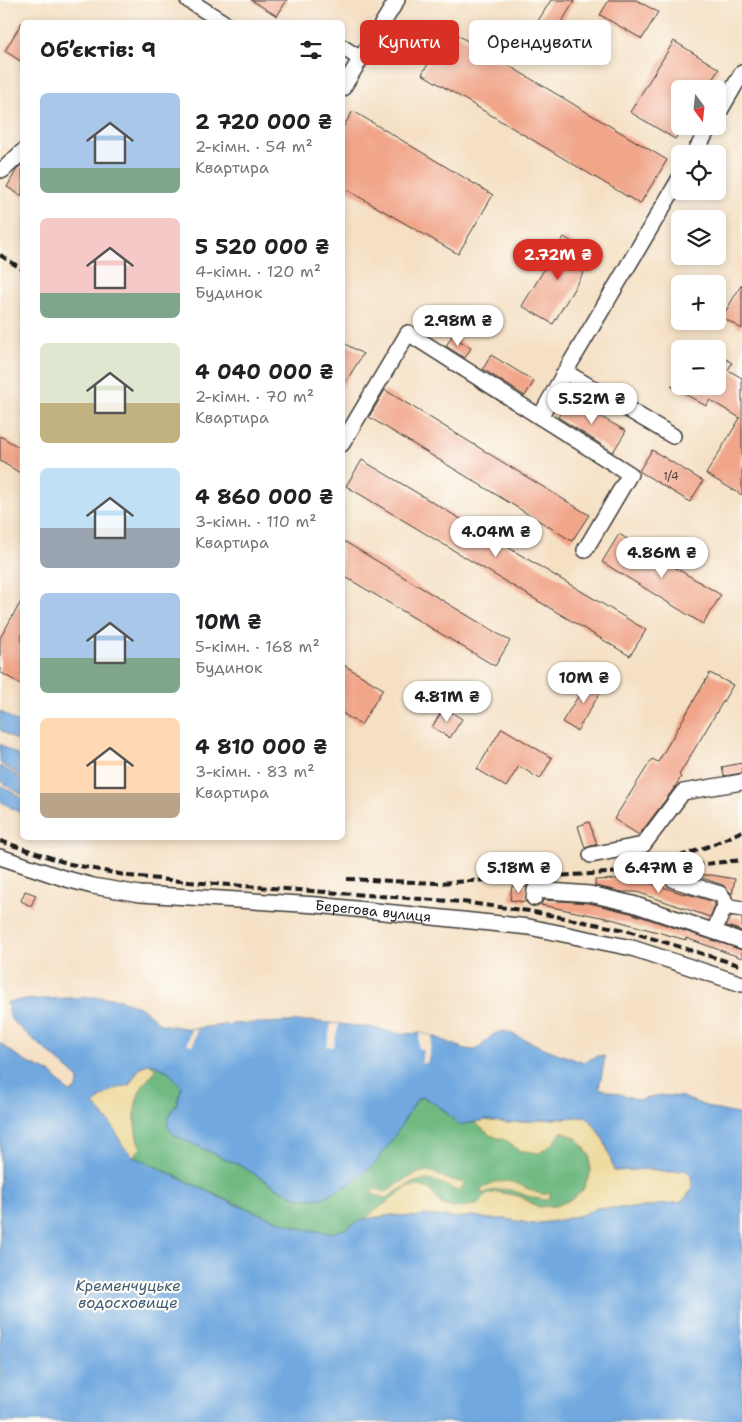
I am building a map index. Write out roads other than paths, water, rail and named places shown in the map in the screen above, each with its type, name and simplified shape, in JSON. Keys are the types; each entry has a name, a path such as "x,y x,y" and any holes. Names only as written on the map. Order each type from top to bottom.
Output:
{"street":[{"path":"188,0 220,20"},
{"path":"385,20 397,0"},
{"path":"345,49 360,58"},
{"path":"345,84 360,61"},
{"path":"726,100 742,73"},
{"path":"0,169 2,170 20,154"},
{"path":"540,417 671,193"},
{"path":"345,439 408,333 630,474 586,550"},
{"path":"565,372 673,436"},
{"path":"591,855 644,845 682,792 742,782"},
{"name":"Берегова вулиця","path":"0,857 93,886 140,894 317,905 529,927 632,948 742,984"},
{"path":"674,880 720,894 724,900 724,906 714,931"},
{"path":"534,898 535,890 590,894 633,904 742,941"},
{"path":"724,906 742,909"}],"water":[{"path":"0,711 20,724 20,743 0,730"},
{"path":"0,744 20,757 20,776 0,763"},
{"path":"0,766 20,778 20,794 0,781"},
{"path":"0,785 20,797 20,813 0,801"},
{"name":"Кременчуцьке водосховище","path":"115,998 145,1010 160,1024 191,1029 231,1024 310,1021 368,1027 401,1034 420,1033 433,1036 465,1049 475,1050 496,1033 506,1031 581,1062 588,1061 597,1056 605,1057 599,1088 640,1100 660,1095 682,1097 714,1109 742,1115 742,1422 0,1422 0,1043 24,1061 51,1073 70,1092 75,1090 78,1084 77,1077 11,1020 7,1002","holes":["150,1063 168,1071 182,1087 167,1125 174,1135 243,1167 296,1197 322,1198 350,1184 374,1165 418,1098 424,1097 443,1109 459,1125 485,1120 508,1123 586,1116 604,1141 614,1171 649,1169 670,1172 685,1170 691,1176 693,1188 682,1202 636,1208 597,1208 582,1215 532,1224 507,1219 488,1219 474,1216 456,1218 425,1215 414,1217 392,1215 364,1219 345,1229 330,1233 302,1229 234,1204 133,1156 122,1145 114,1128 94,1104 110,1092 129,1085 140,1067"]}],"railway":[{"path":"0,255 20,268"},
{"path":"644,865 694,851 742,831"},
{"path":"0,841 70,864 129,876 462,902 529,911 625,930 742,966"},
{"path":"347,879 437,883 640,871 742,860"}]}
